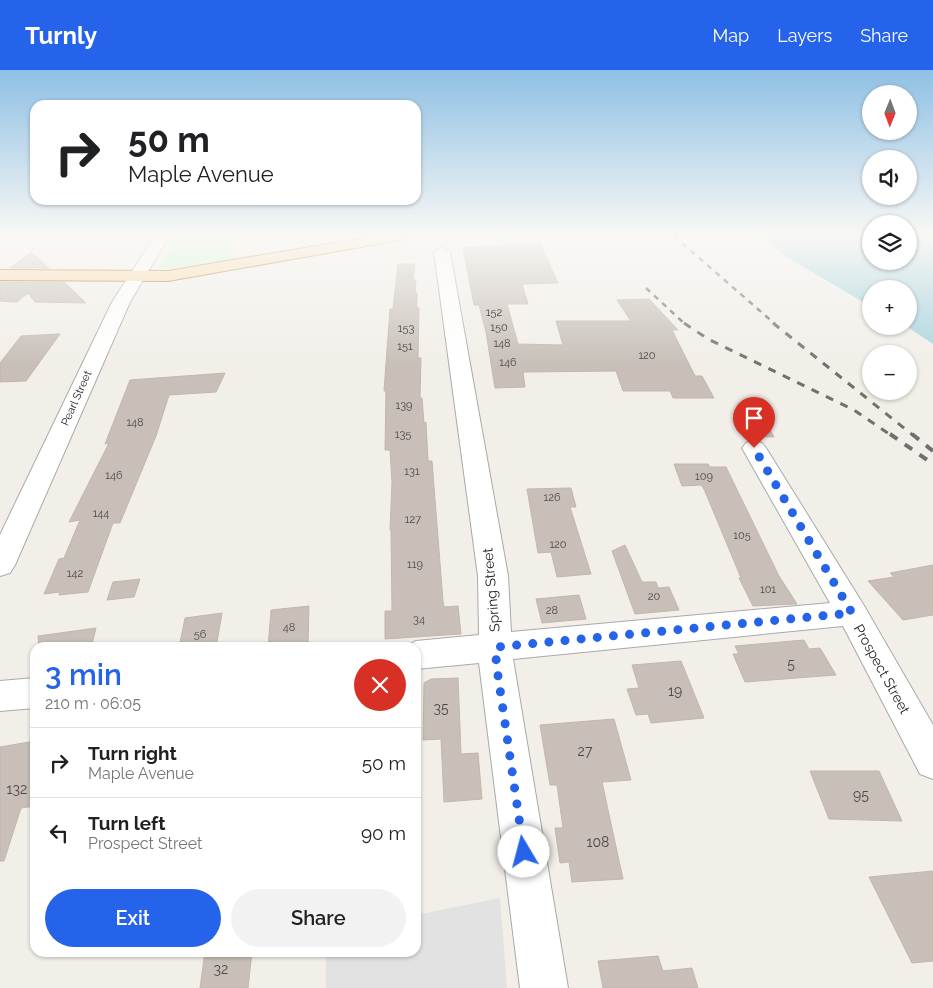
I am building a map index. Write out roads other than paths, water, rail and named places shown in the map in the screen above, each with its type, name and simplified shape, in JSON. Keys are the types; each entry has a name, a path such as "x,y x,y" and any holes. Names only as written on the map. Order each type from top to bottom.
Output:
{"street":[{"name":"Pearl Street","path":"0,565 105,335 134,279"},
{"name":"Spring Street","path":"446,279 493,576 497,647 496,662 544,988"},
{"name":"Prospect Street","path":"754,448 852,613 933,761"},
{"path":"421,655 852,613"},
{"path":"0,696 30,693"}],"water":[{"path":"824,279 933,279 933,344 917,333 917,280 862,280 862,302"}],"railway":[{"path":"723,279 775,324"},
{"path":"646,288 685,324"},
{"path":"684,323 708,339 854,410 892,436"},
{"path":"773,323 914,436"},
{"path":"890,434 933,464"},
{"path":"912,434 933,451"}]}
